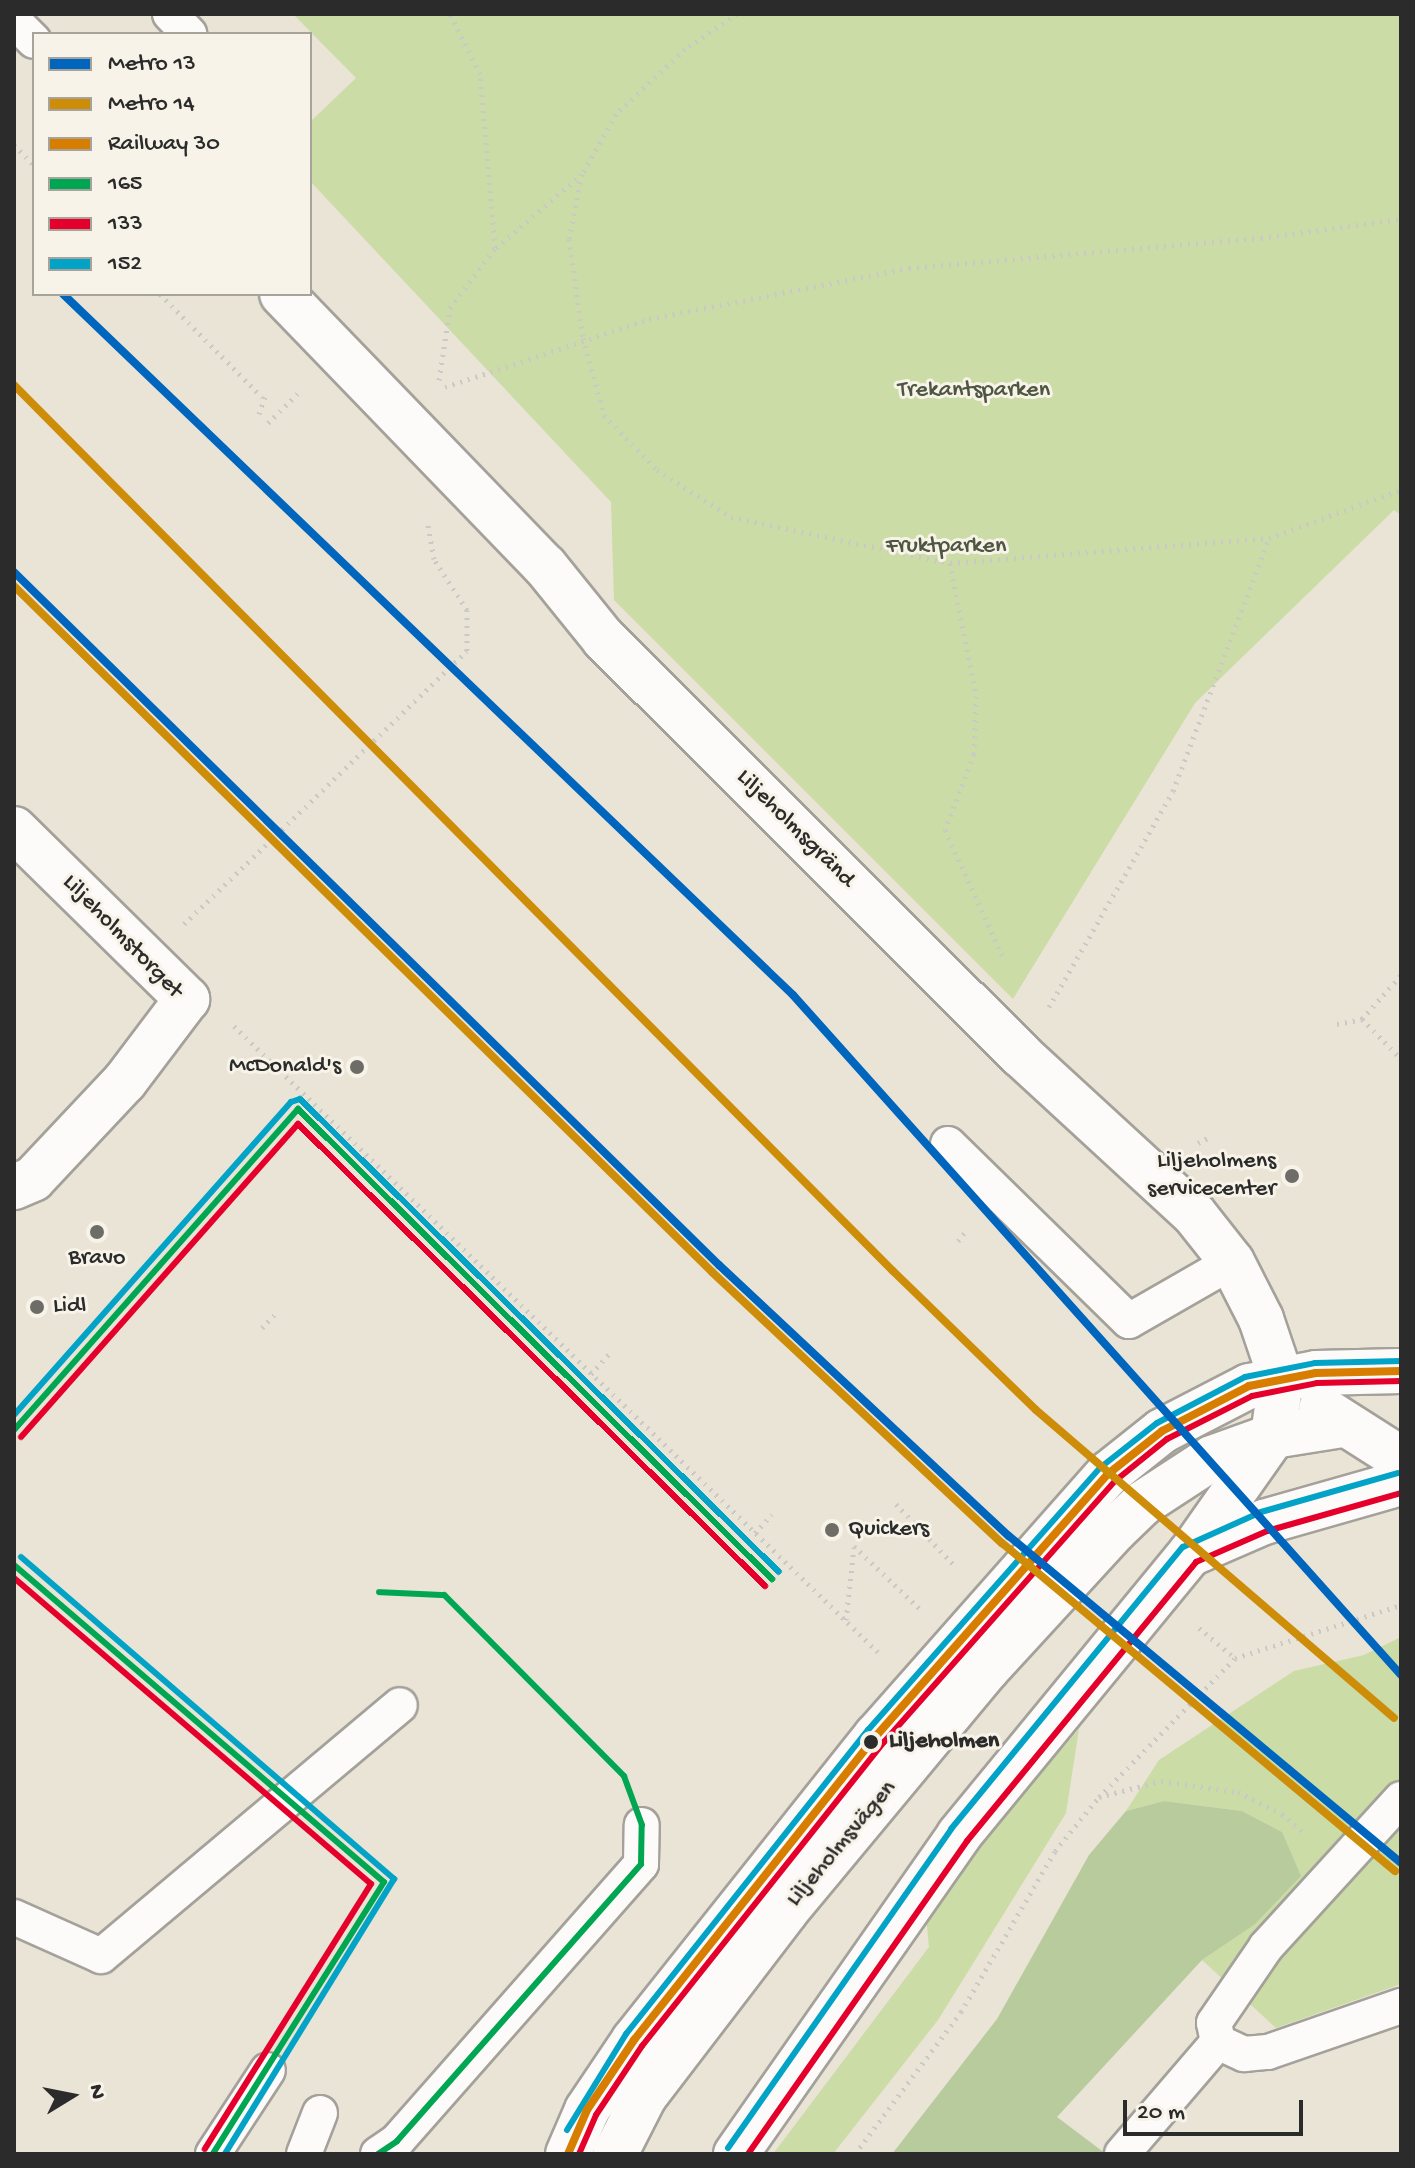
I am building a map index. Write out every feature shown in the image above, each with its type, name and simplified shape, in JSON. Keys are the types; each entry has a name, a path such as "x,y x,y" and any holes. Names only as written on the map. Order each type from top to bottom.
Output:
{"street":[{"name":"Liljeholmsgränd","path":"284,296 545,566 604,639 1021,1055 1194,1214 1232,1262 1261,1319 1281,1378 1273,1436 1190,1554"},
{"name":"Liljeholmstorget","path":"14,829 149,958 187,999 125,1081 33,1179 14,1187"},
{"name":"Liljeholmsvägen","path":"564,2148 634,2040 876,1736 1087,1497 1162,1431 1221,1397 1281,1378 1401,1371"},
{"path":"1281,1378 1342,1425 1401,1459"},
{"name":"Liljeholmsvägen","path":"615,2154 644,2097 786,1911 987,1669 1143,1503 1178,1477 1212,1458 1273,1436 1342,1425"},
{"path":"736,2154 959,1835 1190,1554 1264,1522 1401,1483"}],"lane":[{"path":"170,14 187,32"},
{"path":"14,21 32,39"},
{"path":"948,1144 1129,1321 1232,1262"},
{"path":"14,1917 101,1956 400,1705"},
{"path":"1218,2042 1214,2023 1224,2000 1321,1884 1401,1799"},
{"path":"378,2154 397,2141 641,1864 642,1825"},
{"path":"1218,2042 1244,2054 1268,2052 1401,2006"},
{"path":"1122,2154 1218,2042"},
{"path":"213,2154 268,2070"},
{"path":"304,2154 320,2113"}],"path":[{"path":"737,14 685,49 616,114 582,174 569,239 583,338 604,415 657,470 731,517 950,563 1269,538 1401,490"},
{"path":"449,15 480,74 495,248"},
{"path":"14,145 32,163"},
{"path":"582,174 495,248 450,308 438,389 583,338 649,319 909,268 1261,238 1401,219"},
{"path":"162,296 264,396 259,414"},
{"path":"149,958 467,651 467,610 434,559 426,517"},
{"path":"1021,1055 1173,791 1269,538"},
{"path":"950,563 976,696 974,754 945,830 1006,964"},
{"path":"1337,1024 1362,1019 1401,975"},
{"path":"187,999 226,1019 884,1657"},
{"path":"1362,1019 1401,1059"},
{"path":"262,1328 274,1315"},
{"path":"591,1374 610,1353"},
{"path":"896,1504 962,1573"},
{"path":"755,1533 772,1514"},
{"path":"846,1620 854,1546 925,1614"},
{"path":"855,2154 961,2012 1055,1851 1099,1797 1235,1658 1401,1605"},
{"path":"1195,1625 1235,1658"},
{"path":"1099,1797 1161,1781 1238,1792 1282,1814 1310,1837 1321,1884"}],"green space":[{"name":"Trekantsparken","path":"293,14 1401,14 1401,515 1394,510 1195,703 1013,999 614,600 611,502 312,183 312,120 356,78"},
{"path":"1401,1637 1401,1984 1276,2028 1202,1960 1254,1925 1282,1832 1242,1811 1164,1801 1126,1811 1159,1760 1294,1671 1364,1655"},
{"path":"1079,1729 1066,1813 938,2020 833,2154 773,2154 929,1947 925,1906"},
{"path":"1164,1801 1242,1811 1282,1832 1301,1876 1254,1925 1202,1960 1057,2117 1106,2154 892,2154 997,2019 1089,1855 1126,1811"}],"metro line":[{"name":"13","path":"65,296 793,995 1401,1675"},
{"name":"14","path":"14,385 893,1271 1036,1410 1394,1718"},
{"name":"13","path":"14,572 719,1265 1009,1536 1401,1863"},
{"name":"14","path":"14,586 712,1272 1002,1543 1395,1871"}],"rail line":[{"name":"30","path":"568,2154 587,2110 634,2040 876,1736 1108,1474 1162,1431 1249,1386 1316,1373 1401,1371"}],"transit line":[{"name":"152","path":"14,1415 291,1102 300,1099 779,1572"},
{"name":"165","path":"14,1430 298,1109 772,1579"},
{"name":"133","path":"21,1437 298,1124 765,1586"},
{"name":"152","path":"567,2130 626,2034 868,1730 1101,1467 1157,1423 1245,1377 1315,1363 1401,1361"},
{"name":"133","path":"579,2154 596,2115 642,2046 884,1742 1115,1481 1167,1439 1252,1396 1317,1383 1401,1381"},
{"name":"152","path":"728,2148 951,1829 1183,1547 1261,1512 1398,1473"},
{"name":"133","path":"748,2154 967,1841 1196,1562 1267,1531 1401,1493"},
{"name":"152","path":"21,1557 394,1879 225,2154"},
{"name":"165","path":"14,1565 384,1882 213,2154"},
{"name":"133","path":"14,1578 371,1884 205,2149"},
{"name":"165","path":"378,2154 397,2141 641,1864 642,1825 624,1776 444,1595 379,1592"}],"place":[{"name":"McDonald's","path":"357,1067"},
{"name":"Liljeholmens servicecenter","path":"1292,1176"},
{"name":"Bravo","path":"97,1232"},
{"name":"Lidl","path":"37,1307"},
{"name":"Quickers","path":"832,1530"},
{"name":"Liljeholmen","path":"871,1742"}],"park label":[{"name":"Fruktparken","path":"946,547"}]}
